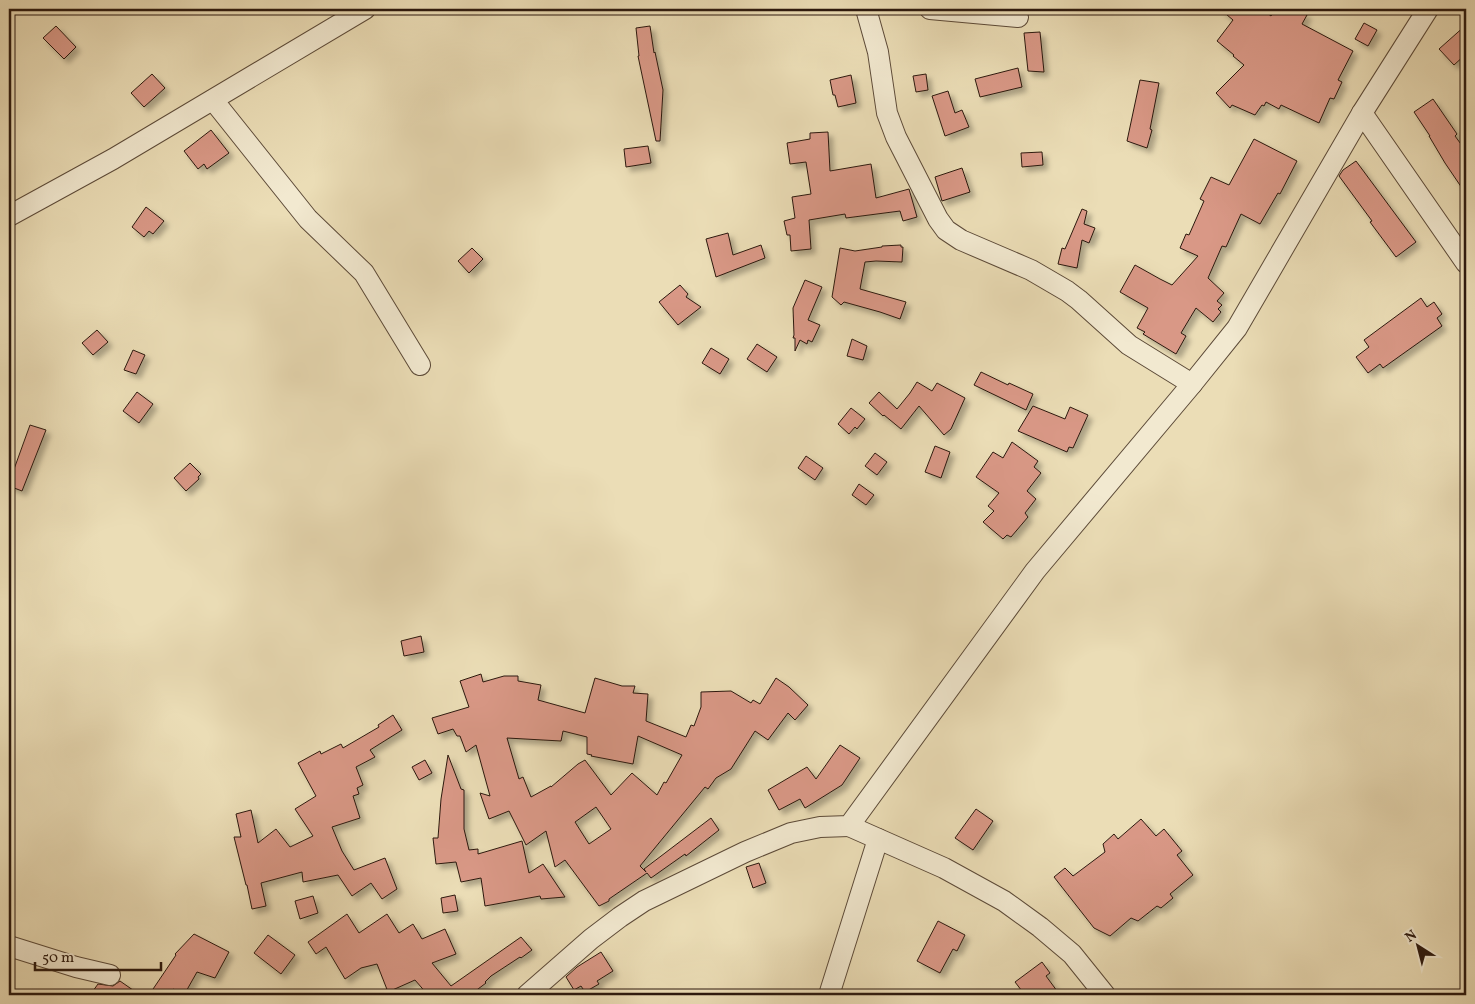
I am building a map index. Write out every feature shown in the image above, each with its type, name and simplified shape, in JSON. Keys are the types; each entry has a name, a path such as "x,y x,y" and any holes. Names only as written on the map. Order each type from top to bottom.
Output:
{"street":[{"path":"9,216 113,159 365,9"},
{"path":"866,9 878,52 887,113 896,137 938,219 946,230 961,240 1031,270 1067,291 1129,344 1192,384"},
{"path":"930,9 1018,17"},
{"path":"849,826 1035,571 1237,328 1362,112 1428,9"},
{"path":"213,100 308,219 364,273 420,365"},
{"path":"1362,112 1466,263"},
{"path":"527,995 591,939 644,901 745,852 791,833 820,827 849,826 944,868 1004,901 1040,927 1072,954 1105,995"},
{"path":"829,995 878,839"},
{"path":"9,946 76,967 110,975"}],"building":[{"path":"1220,9 1262,9 1271,16 1276,9 1295,9 1307,15 1302,24 1353,51 1338,80 1342,82 1334,99 1330,98 1319,123 1281,105 1279,109 1266,102 1255,115 1232,105 1230,108 1216,93 1244,65 1217,41 1233,20"},
{"path":"1364,23 1377,30 1368,46 1355,39"},
{"path":"1466,25 1466,54 1454,65 1439,49"},
{"path":"56,26 76,47 64,59 43,38"},
{"path":"650,26 663,90 660,141 656,141 638,56 636,28"},
{"path":"1040,32 1044,72 1028,71 1024,33"},
{"path":"1018,68 1022,87 980,97 975,79"},
{"path":"152,74 165,88 144,107 131,93"},
{"path":"926,74 928,90 916,92 913,76"},
{"path":"851,75 856,103 838,107 830,80"},
{"path":"1140,80 1159,83 1150,129 1152,130 1147,148 1127,141"},
{"path":"948,91 955,113 962,110 969,127 945,136 932,96"},
{"path":"1433,99 1457,134 1455,136 1466,151 1466,194 1414,112"},
{"path":"211,130 229,153 207,169 204,164 198,169 184,151"},
{"path":"828,132 830,171 871,164 876,198 909,189 917,217 903,221 900,211 846,218 845,214 809,220 811,249 791,251 790,235 787,235 784,221 795,218 792,197 811,194 806,162 790,164 787,143 810,139 810,133"},
{"path":"1254,139 1297,161 1280,194 1278,193 1260,224 1241,214 1226,247 1222,246 1208,278 1224,293 1217,301 1222,305 1218,309 1221,312 1213,322 1196,308 1181,333 1186,336 1176,354 1143,334 1145,332 1137,328 1148,308 1120,292 1135,265 1172,285 1198,256 1180,248 1186,234 1189,235 1204,201 1200,199 1211,177 1229,185"},
{"path":"648,146 651,163 626,167 624,149"},
{"path":"1042,152 1043,165 1022,167 1021,153"},
{"path":"1356,161 1416,242 1396,257 1339,176 1343,170"},
{"path":"962,168 970,192 942,201 935,177"},
{"path":"146,207 164,221 153,234 149,231 144,237 132,227"},
{"path":"1082,209 1087,211 1084,224 1095,228 1089,243 1082,240 1077,268 1058,264 1062,248 1065,249"},
{"path":"728,233 733,255 761,245 765,258 716,277 706,239"},
{"path":"901,245 903,247 902,262 865,262 860,289 906,302 900,319 844,302 841,305 832,297 840,248 855,251"},
{"path":"472,248 483,259 469,273 458,261"},
{"path":"805,280 822,287 808,320 820,325 812,342 808,340 807,344 800,340 795,351 793,308"},
{"path":"680,285 688,294 686,297 701,307 678,325 659,302"},
{"path":"1421,298 1427,307 1434,302 1442,314 1437,318 1442,326 1383,368 1380,364 1368,373 1356,357 1369,347 1364,340"},
{"path":"97,330 108,342 93,355 82,343"},
{"path":"852,339 867,346 863,360 847,356"},
{"path":"757,344 777,357 767,372 747,359"},
{"path":"711,348 729,359 720,374 702,363"},
{"path":"133,350 145,355 136,374 124,370"},
{"path":"981,372 1033,394 1026,410 974,385"},
{"path":"917,382 932,391 937,383 965,398 951,429 944,435 919,406 901,429 869,403 879,392 897,409"},
{"path":"137,392 153,404 139,423 123,411"},
{"path":"1033,406 1065,419 1070,407 1088,415 1073,448 1069,447 1067,452 1018,431"},
{"path":"851,408 865,419 857,429 855,427 849,434 838,424"},
{"path":"30,425 46,430 22,491 9,486 9,483"},
{"path":"1012,442 1038,461 1034,467 1041,473 1027,491 1036,499 1025,513 1028,517 1011,537 1007,535 1003,539 983,522 994,511 988,506 999,493 976,477 993,452 1003,458"},
{"path":"935,446 950,452 941,478 925,472"},
{"path":"875,453 887,462 877,475 865,466"},
{"path":"806,456 823,468 815,480 798,468"},
{"path":"190,463 201,474 198,477 199,479 186,491 174,478"},
{"path":"859,484 874,495 866,505 852,495"},
{"path":"421,636 424,652 404,656 401,641"},
{"path":"481,674 483,682 504,676 518,676 518,681 541,685 538,700 585,713 595,678 622,686 635,686 633,693 648,694 646,721 686,737 691,725 694,726 701,707 701,692 731,691 751,703 753,700 760,704 776,678 789,687 808,705 795,720 788,713 768,740 755,731 731,769 716,778 708,789 705,787 640,866 646,872 644,869 711,818 719,830 686,856 685,854 651,878 647,873 609,899 609,901 599,906 565,860 555,867 546,831 526,845 509,811 489,819 480,793 490,796 476,745 466,752 460,736 457,736 453,729 438,734 432,718 469,707 460,681","holes":["563,731 587,737 587,754 591,756 633,764 638,736 682,755 657,795 632,773 611,795 585,760 551,787 531,797 523,777 519,779 507,738 561,741","596,807 611,829 589,844 575,822"]},
{"path":"393,715 402,730 370,750 375,757 356,767 363,785 357,788 359,794 353,796 360,818 332,827 342,851 354,870 385,858 397,889 382,899 371,883 352,896 338,875 303,882 302,872 261,883 266,906 252,909 234,837 241,837 236,814 251,810 258,843 276,829 290,847 313,836 295,809 316,796 298,763 320,751 321,754 341,744 343,748 379,727 378,725"},
{"path":"840,745 860,758 842,785 805,808 800,799 779,810 768,790 807,767 816,779"},
{"path":"448,755 461,789 464,790 464,829 469,850 478,849 478,854 522,841 529,873 543,864 565,897 541,899 540,896 485,906 481,878 461,882 456,862 436,864 433,838 438,838 441,799"},
{"path":"425,760 432,773 419,780 412,767"},
{"path":"976,809 993,821 973,850 955,838"},
{"path":"1141,819 1156,836 1164,829 1182,851 1177,855 1193,875 1170,894 1173,898 1161,908 1157,906 1138,921 1131,918 1110,936 1094,928 1054,877 1065,868 1073,876 1105,852 1103,844 1114,834 1118,839"},
{"path":"759,863 766,883 753,888 746,867"},
{"path":"455,895 458,911 443,913 441,898"},
{"path":"313,896 318,913 300,919 295,901"},
{"path":"347,914 359,933 387,914 399,933 413,924 422,939 445,929 456,954 432,963 451,986 521,937 532,950 491,976 486,983 470,995 428,995 415,980 388,992 377,964 361,968 345,979 326,947 316,954 308,942"},
{"path":"938,921 965,935 957,951 953,949 940,973 917,961"},
{"path":"194,934 229,952 215,978 197,972 184,995 173,989 169,995 149,995 175,954"},
{"path":"268,935 295,955 281,974 254,953"},
{"path":"601,952 613,971 597,981 599,984 585,992 581,986 574,990 566,977 577,967"},
{"path":"1042,962 1050,973 1046,976 1060,995 1025,995 1015,982"},
{"path":"120,981 140,995 90,995 98,984 113,986"}]}
